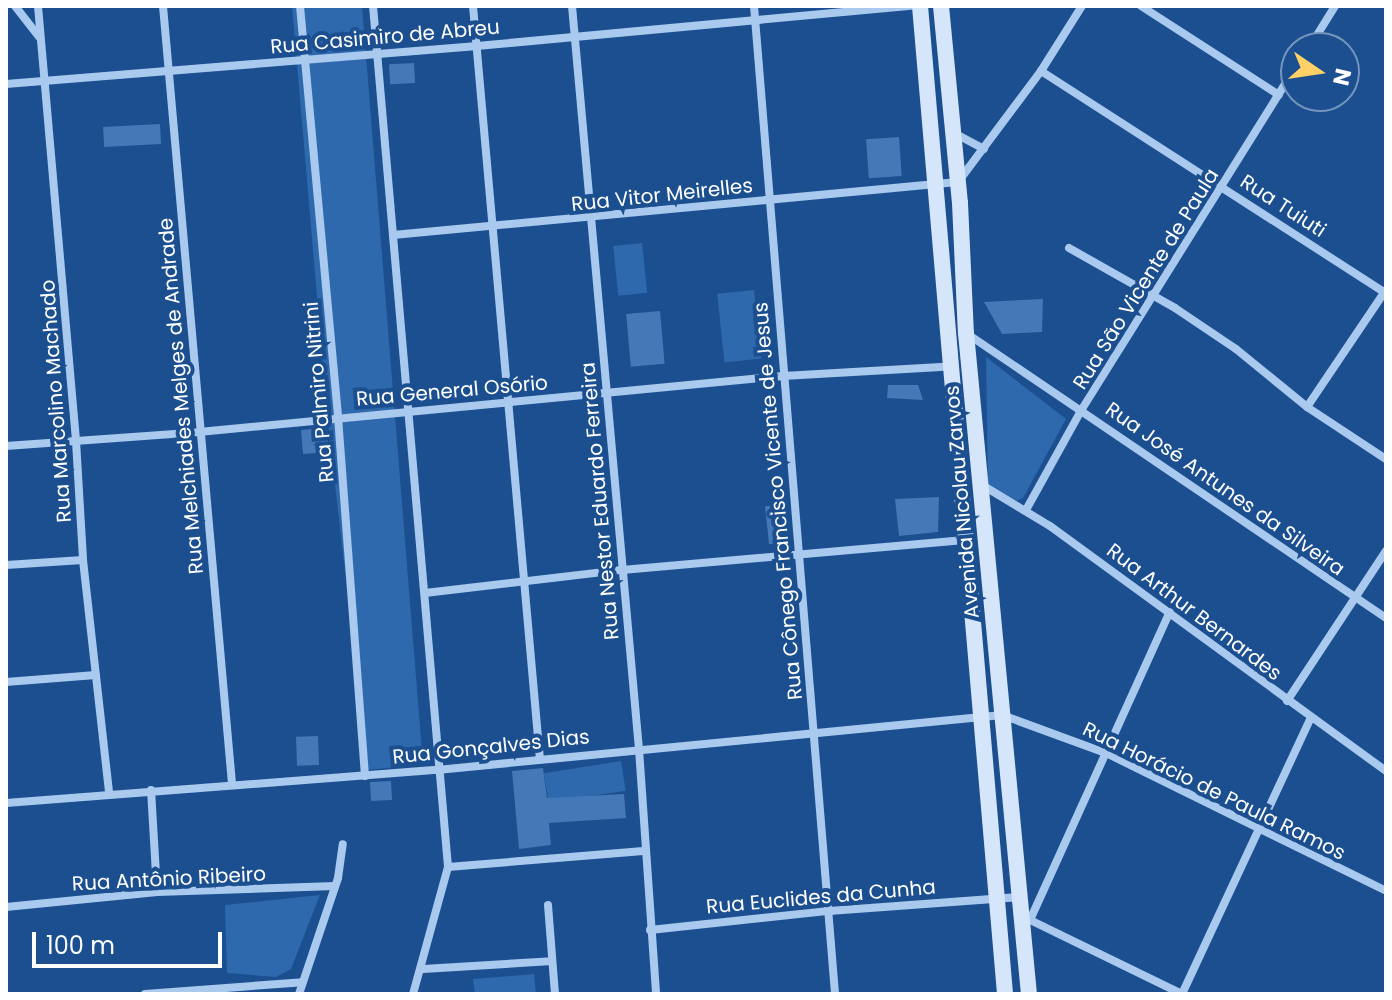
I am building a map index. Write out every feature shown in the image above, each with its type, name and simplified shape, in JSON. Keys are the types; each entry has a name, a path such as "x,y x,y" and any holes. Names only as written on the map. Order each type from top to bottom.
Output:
{"main road":[{"name":"Avenida Nicolau Zarvos","path":"920,6 1005,994"},
{"name":"Avenida Nicolau Zarvos","path":"941,6 958,182 966,333 1019,897 1026,918 1029,994"},
{"path":"965,540 985,537"}],"street":[{"path":"15,6 40,39"},
{"name":"Rua Marcolino Machado","path":"38,6 76,441 83,560 109,792"},
{"name":"Rua Melchiades Melges de Andrade","path":"163,6 232,783"},
{"name":"Rua Palmiro Nitrini","path":"300,6 338,417 365,776"},
{"path":"373,6 425,593 437,770 448,867 423,969 413,994"},
{"path":"473,6 540,759"},
{"name":"Rua Nestor Eduardo Ferreira","path":"572,6 639,749 643,851 656,994"},
{"name":"Rua Cônego Francisco Vicente de Jesus","path":"754,6 835,994"},
{"name":"Rua Casimiro de Abreu","path":"6,84 376,55 911,6"},
{"path":"958,182 1041,71 1082,6"},
{"path":"1141,6 1279,95"},
{"path":"1319,32 1335,6"},
{"name":"Rua Tuiuti","path":"1041,71 1386,291"},
{"name":"Rua São Vicente de Paula","path":"1026,510 1082,409 1279,95"},
{"path":"954,133 984,149"},
{"name":"Rua Vitor Meirelles","path":"393,235 958,182"},
{"path":"1069,248 1236,349 1307,407 1386,459"},
{"path":"1307,407 1386,291"},
{"name":"Rua José Antunes da Silveira","path":"966,333 1386,618"},
{"name":"Rua General Osório","path":"6,446 199,432 506,400 606,394 783,376 969,365"},
{"name":"Rua Arthur Bernardes","path":"980,484 1026,510 1170,612 1310,719 1386,771"},
{"path":"425,593 622,570 965,540"},
{"path":"1287,701 1386,551"},
{"path":"6,565 83,560"},
{"path":"1170,612 1026,918 1182,994 1310,719"},
{"path":"6,682 96,675"},
{"name":"Rua Horácio de Paula Ramos","path":"979,717 1002,715 1106,753 1386,891"},
{"name":"Rua Gonçalves Dias","path":"6,803 109,792 437,770 979,717"},
{"path":"151,790 157,892"},
{"path":"299,994 335,886 343,844"},
{"path":"448,867 643,851"},
{"name":"Rua Antônio Ribeiro","path":"6,907 157,892 335,886"},
{"name":"Rua Euclides da Cunha","path":"650,930 829,911 1019,897"},
{"path":"548,905 555,994"},
{"path":"423,969 552,961"},
{"path":"145,994 303,982"}],"shaded area":[{"path":"292,6 362,6 423,764 368,770 328,424"},
{"path":"642,243 647,293 618,296 613,246"},
{"path":"754,290 761,359 724,362 717,294"},
{"path":"986,357 1066,419 1023,498 1017,501 988,485"},
{"path":"621,761 626,791 549,803 544,773"},
{"path":"320,895 291,969 276,977 227,973 225,905"},
{"path":"534,974 536,994 475,994 473,979"}],"building":[{"path":"414,63 415,83 390,84 389,64"},
{"path":"160,124 161,144 104,147 103,127"},
{"path":"899,137 902,176 869,178 866,139"},
{"path":"1043,299 1042,332 1002,334 984,302"},
{"path":"660,311 665,364 631,367 626,314"},
{"path":"888,385 918,385 923,400 887,398"},
{"path":"301,430 327,430 329,452 303,454"},
{"path":"939,497 938,532 899,536 895,499"},
{"path":"778,505 782,543 769,544 765,506"},
{"path":"318,736 319,765 297,766 296,737"},
{"path":"543,768 547,798 624,794 626,818 549,823 551,845 519,849 512,771"},
{"path":"391,781 392,800 371,801 370,782"}]}
